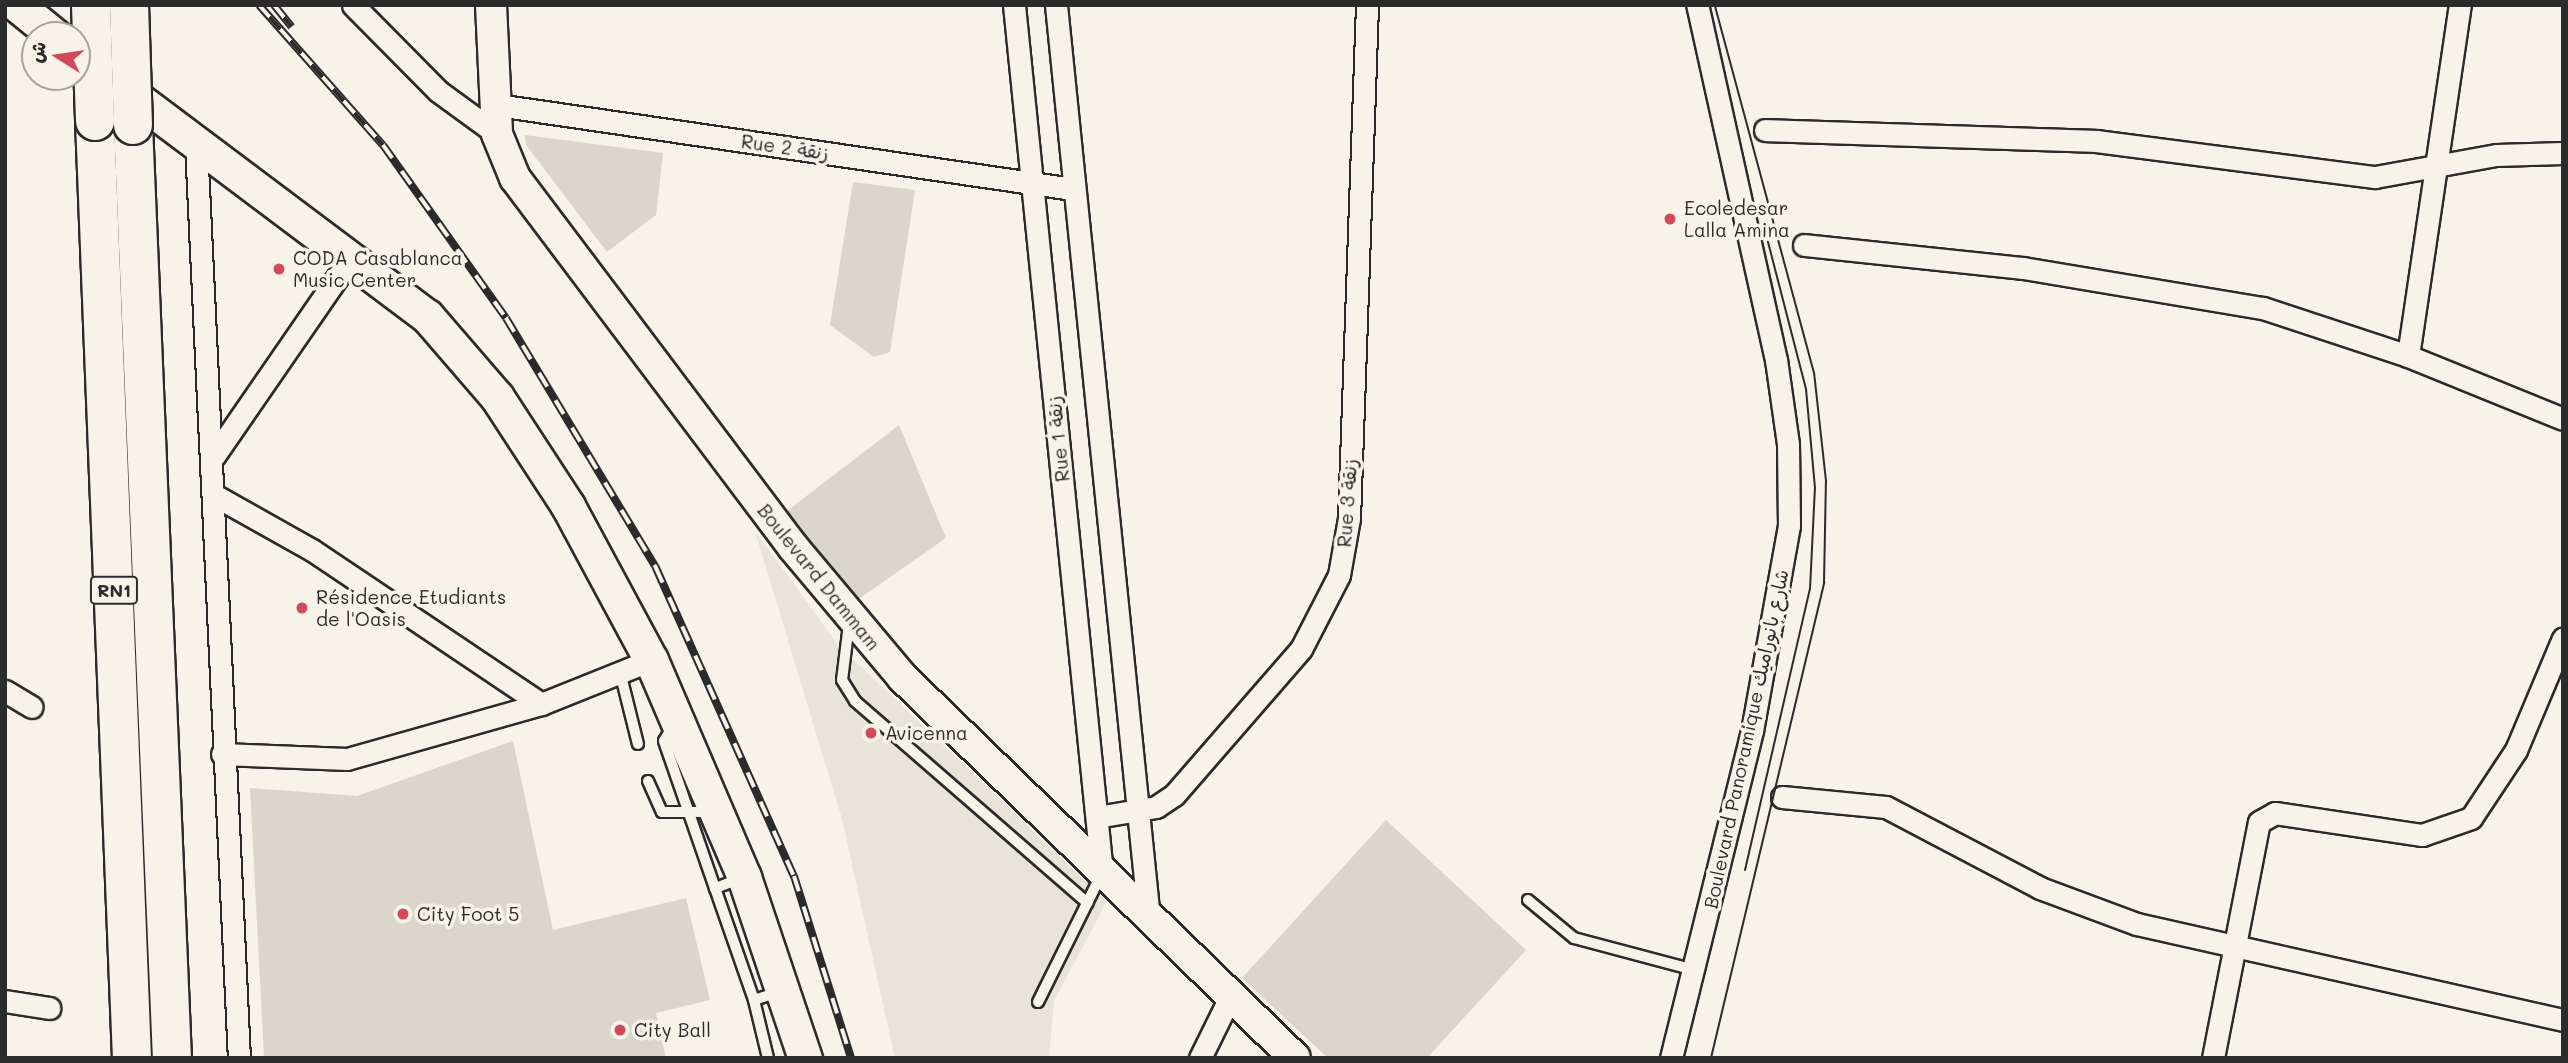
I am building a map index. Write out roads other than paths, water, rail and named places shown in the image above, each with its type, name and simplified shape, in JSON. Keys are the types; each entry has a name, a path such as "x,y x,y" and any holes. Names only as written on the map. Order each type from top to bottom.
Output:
{"highway":[{"name":"RN1","path":"92,5 132,1058"},
{"name":"RN1","path":"129,5 172,1058"}],"main road":[{"path":"17,5 37,21"},
{"path":"91,64 447,334 497,397 568,506 651,660 677,721 703,813 729,883 785,990 805,1058"}],"street":[{"name":"Rue 2 زنقة","path":"353,5 438,91 497,120 1073,189"},
{"name":"Boulevard Dammam","path":"491,5 497,120 534,207 850,620 1102,873 1296,1058"},
{"name":"Rue 1 زنقة","path":"1014,5 1102,873"},
{"path":"1056,5 1149,919"},
{"name":"Rue 3 زنقة","path":"1097,817 1138,812 1174,795 1276,683 1319,621 1339,575 1349,518 1367,5"},
{"name":"Boulevard Panoramique شارع بانوراميك","path":"1671,1058 1778,613 1790,485 1776,360 1697,5"},
{"path":"2408,356 2460,5"},
{"path":"1765,130 2096,141 2356,176 2563,153"},
{"path":"196,144 214,456 222,754 239,1058"},
{"path":"1804,245 2161,287 2263,308 2408,356 2563,419"},
{"path":"214,456 350,259"},
{"path":"214,495 312,550 541,704"},
{"path":"2213,1058 2254,835 2266,815 2421,835 2471,818 2516,750 2563,638"},
{"path":"222,754 347,759 541,704 621,676 651,660"},
{"path":"5,691 32,707"},
{"path":"1782,797 1886,807 2102,914 2232,949 2563,1020"},
{"path":"1200,1058 1231,995"},
{"path":"5,1001 49,1008"}],"lane":[{"path":"850,620 842,680 855,701 1087,904"},
{"path":"621,676 638,744"},
{"path":"648,781 656,809 703,813"},
{"path":"1038,1002 1102,873"},
{"path":"729,883 768,1058"},
{"path":"1528,900 1574,938 1694,970"},
{"path":"754,1000 785,990"}],"tram line":[{"path":"1711,1058 1824,582 1826,481 1814,373 1715,5"},
{"path":"1745,870 1810,589 1815,488 1806,389 1768,242"}],"railway":[{"path":"259,5 383,145 506,318 656,568 794,876 851,1058"},
{"path":"274,5 292,27"}],"place":[{"name":"Ecoledesar Lalla Amina","path":"1670,219"},
{"name":"CODA Casablanca Music Center","path":"279,269"},
{"name":"Résidence Etudiants de l'Oasis","path":"302,608"},
{"name":"Avicenna","path":"871,733"},
{"name":"City Foot 5","path":"403,914"},
{"name":"City Ball","path":"620,1030"}]}
